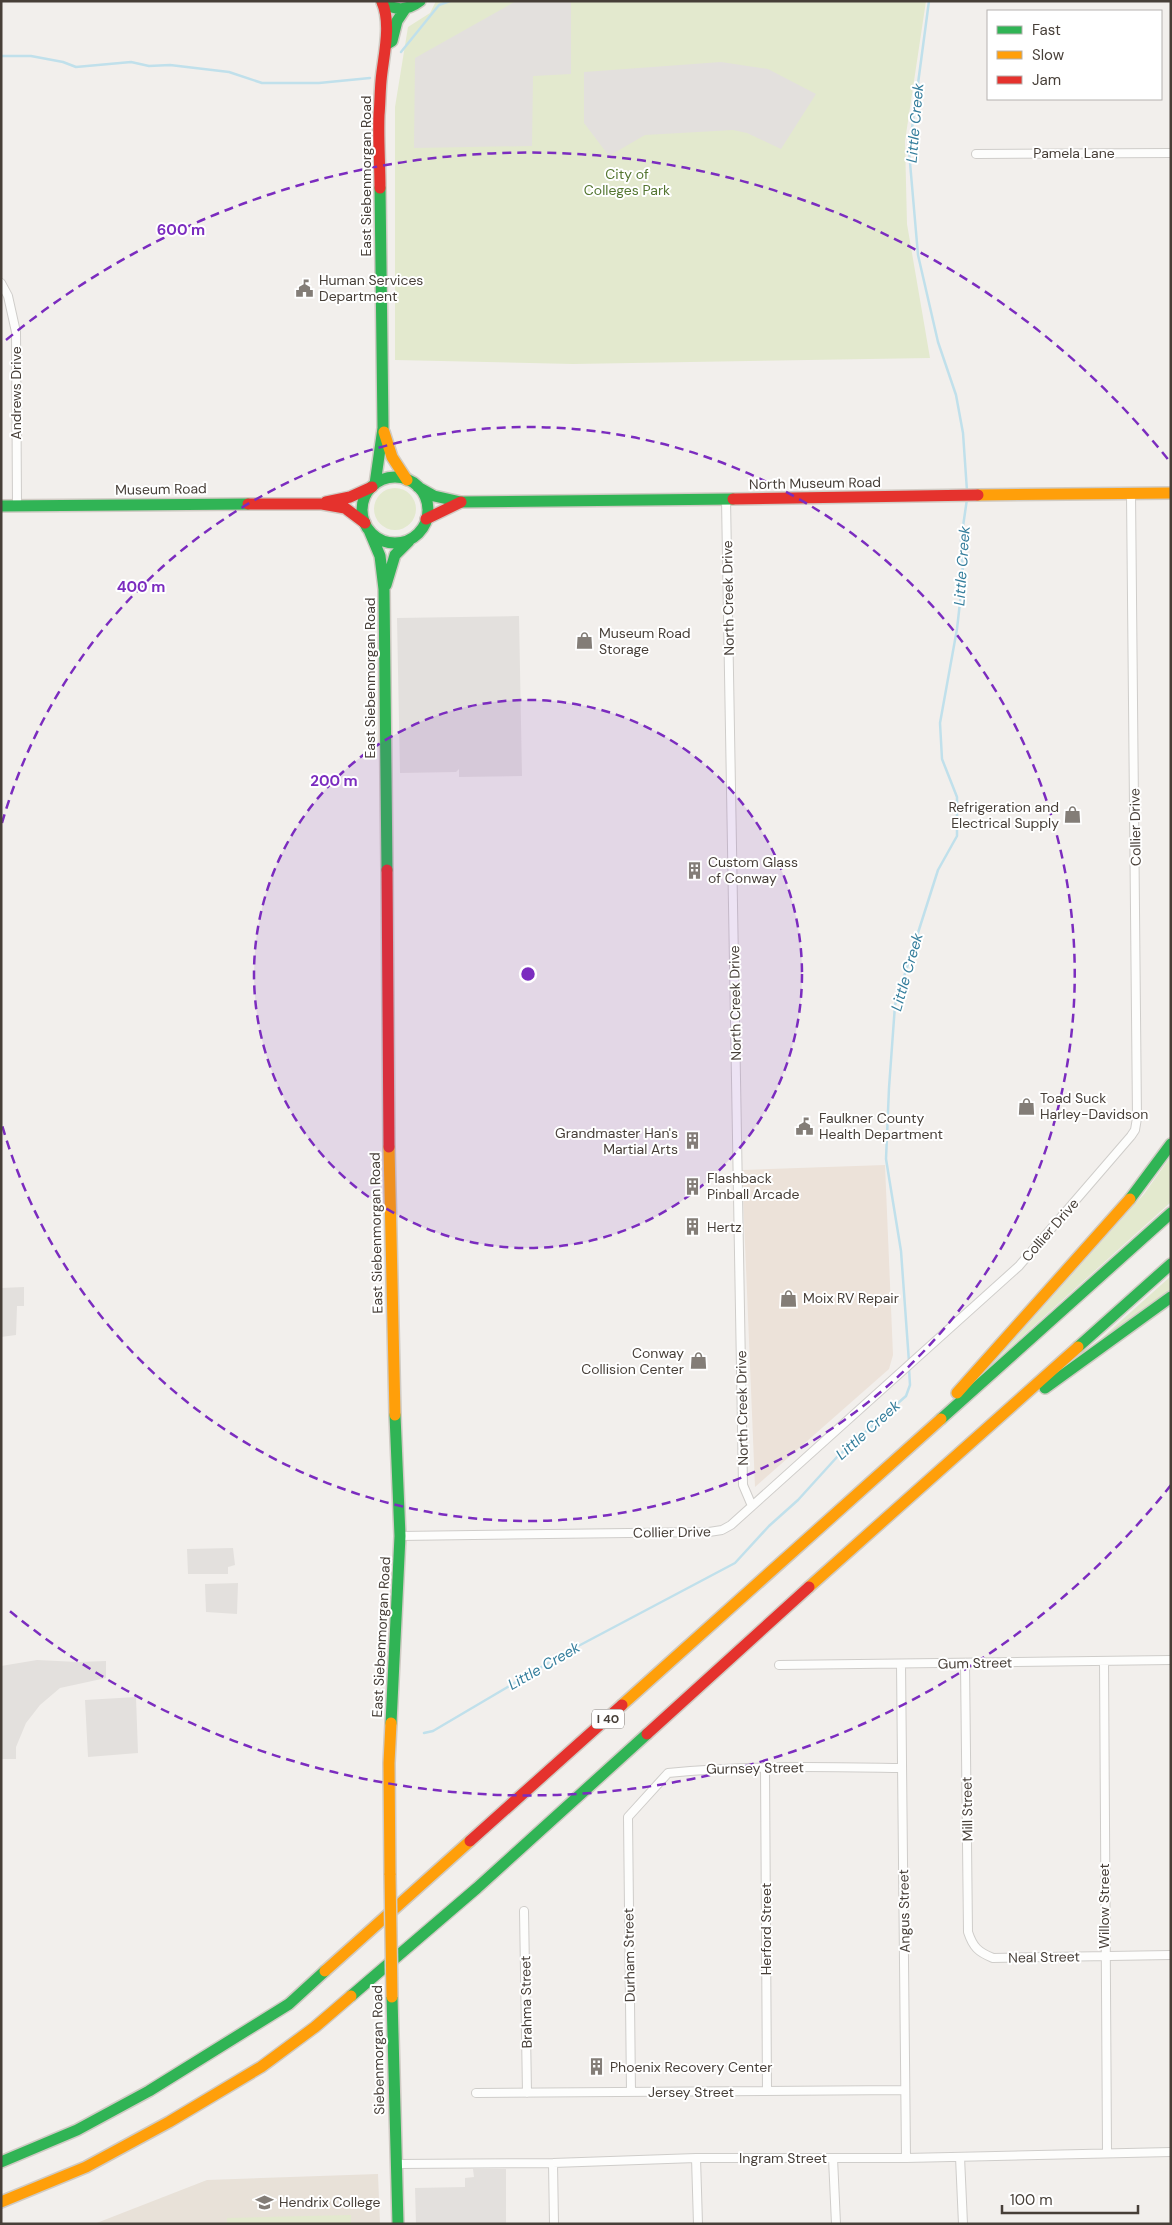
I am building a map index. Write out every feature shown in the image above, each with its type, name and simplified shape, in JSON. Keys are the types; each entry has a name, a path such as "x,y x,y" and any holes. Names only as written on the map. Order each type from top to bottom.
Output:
{"main road":[{"path":"381,2 390,8 405,10 420,1"},
{"name":"East Siebenmorgan Road","path":"374,485 383,428 379,117 388,19 381,2"},
{"name":"East Siebenmorgan Road","path":"387,44 392,41 397,22 405,10"},
{"name":"East Siebenmorgan Road","path":"383,428 392,457 407,480"},
{"path":"388,478 407,480 418,487 426,502 426,519 421,530 413,537 395,543 376,537 367,526 363,504 374,485 388,478"},
{"name":"Museum Road","path":"322,504 350,497 374,485"},
{"name":"North Museum Road","path":"418,487 434,496 460,502 1171,493"},
{"name":"North Museum Road","path":"426,519 460,502"},
{"name":"Museum Road","path":"1,506 322,504 345,508 367,526"},
{"name":"East Siebenmorgan Road","path":"367,526 380,556 384,590 390,1212 400,1536 390,1763 390,1875"},
{"name":"East Siebenmorgan Road","path":"384,590 395,555 413,537"},
{"path":"911,1445 1140,1187 1171,1144"},
{"name":"I 40","path":"1,2162 39,2148 154,2090 289,2004 1171,1213"},
{"name":"I 40","path":"1,2202 86,2167 169,2122 261,2067 315,2027 477,1888 1171,1264"},
{"path":"977,1437 1171,1297"},
{"name":"Siebenmorgan Road","path":"390,1875 398,2224"}],"street":[{"name":"Pamela Lane","path":"976,154 1171,153"},
{"name":"Andrews Drive","path":"1,284 8,296 16,332 16,506"},
{"name":"Collier Drive","path":"400,1536 709,1532 722,1530 731,1525 1019,1266 1135,1130 1137,1118 1132,494"},
{"name":"North Creek Drive","path":"726,499 743,1476 744,1485 752,1506"},
{"name":"Gum Street","path":"779,1665 1171,1660"},
{"name":"Willow Street","path":"1104,1661 1104,1956 1107,2152"},
{"name":"Mill Street","path":"965,1663 968,1932 972,1943 979,1952"},
{"name":"Angus Street","path":"901,1664 906,2158"},
{"name":"Gurnsey Street","path":"628,1817 668,1773 706,1769 766,1767 902,1768"},
{"name":"Herford Street","path":"766,1767 767,2091"},
{"name":"Durham Street","path":"628,1817 631,2092"},
{"name":"Brahma Street","path":"524,1911 528,2093"},
{"name":"Neal Street","path":"979,1952 993,1958 1171,1955"},
{"name":"Jersey Street","path":"476,2093 906,2090"},
{"name":"Ingram Street","path":"396,2164 553,2163 696,2158 906,2158 1171,2152"},
{"path":"960,2157 963,2224"},
{"path":"696,2158 698,2224"},
{"path":"834,2158 836,2224"},
{"path":"553,2163 554,2224"}],"shaded area":[{"path":"516,1 571,1 571,74 533,76 532,146 414,148 415,58"},
{"path":"721,62 768,69 816,94 781,149 747,133 733,130 645,135 609,156 584,123 584,72"},
{"path":"519,616 522,776 459,777 459,769 456,772 400,773 397,618"},
{"path":"885,1165 893,1355 889,1369 755,1487 742,1170"},
{"path":"24,1287 24,1306 17,1306 16,1335 1,1337 1,1288"},
{"path":"233,1548 235,1565 228,1567 228,1574 188,1574 187,1549"},
{"path":"238,1583 237,1614 206,1612 205,1584"},
{"path":"37,1660 106,1661 106,1678 60,1688 40,1705 26,1723 16,1747 16,1759 1,1759 1,1666"},
{"path":"136,1697 138,1753 88,1757 85,1700"},
{"path":"473,2169 506,2169 506,2224 416,2224 415,2188 465,2187 465,2178 474,2177"},
{"name":"Hendrix College","path":"378,2174 380,2224 94,2224 207,2180"}],"green space":[{"name":"City of Colleges Park","path":"436,1 926,1 905,141 907,224 930,358 573,364 395,360 395,107 408,27 430,13"},
{"path":"391,488 399,488 410,494 416,509 410,524 399,530 391,530 380,524 374,513 374,505 380,494"},
{"path":"1171,1156 1171,1202 995,1361 1144,1194"},
{"path":"1171,1276 1171,1294 1093,1346"},
{"path":"351,2215 351,2224 227,2224 227,2218"}],"waterway":[{"path":"401,52 439,5 450,1"},
{"name":"Little Creek","path":"929,1 909,151 918,255 938,342 956,395 963,433 967,491"},
{"path":"1,56 31,56 63,62 76,67 131,62 149,66 170,65 229,72 262,83 319,83 370,78"},
{"name":"Little Creek","path":"909,1362 901,1251 886,1159 889,1088 895,1005 938,870 957,836 957,797 942,759 940,723 957,629 963,576 961,540 967,499"},
{"name":"Little Creek","path":"424,1733 433,1731 567,1652 735,1563 769,1526 798,1500 837,1457 906,1396 910,1385 909,1368"}],"traffic: fast":[{"path":"382,2 401,9 410,7 420,1"},
{"path":"387,44 392,41 397,21 405,9"},
{"path":"375,484 383,428 380,188"},
{"path":"395,477 407,480 418,487 425,498 428,510 425,522 418,533 407,540 395,543 383,540 372,533 365,522 362,510 365,498 372,487 383,480 395,477"},
{"path":"418,487 434,496 461,502 733,499"},
{"path":"1,506 248,504"},
{"path":"369,530 380,556 384,589 387,870"},
{"path":"386,585 395,555 409,541"},
{"path":"1130,1199 1171,1144"},
{"path":"941,1419 1171,1213"},
{"path":"1078,1347 1171,1264"},
{"path":"1045,1388 1171,1297"},
{"path":"391,1723 400,1536 395,1415"},
{"path":"351,1996 477,1888 647,1734"},
{"path":"1,2162 77,2130 149,2091 289,2004 325,1971"},
{"path":"392,1997 398,2224"}],"traffic: slow":[{"path":"384,432 392,457 407,480"},
{"path":"978,495 1171,493"},
{"path":"389,1147 395,1415"},
{"path":"957,1393 1130,1199"},
{"path":"809,1587 1078,1347"},
{"path":"622,1705 941,1419"},
{"path":"390,1875 389,1763 391,1723"},
{"path":"325,1971 470,1841"},
{"path":"390,1875 392,1997"},
{"path":"1,2202 86,2167 169,2122 261,2067 315,2027 351,1996"}],"traffic: jam":[{"path":"380,188 379,115 387,31 382,2"},
{"path":"326,502 350,497 372,487"},
{"path":"733,499 978,495"},
{"path":"426,519 461,502"},
{"path":"248,504 322,504 345,508 365,523"},
{"path":"387,870 389,1147"},
{"path":"647,1734 809,1587"},
{"path":"470,1841 622,1705"}],"place":[{"name":"Human Services Department","path":"305,288"},
{"name":"Museum Road Storage","path":"585,641"},
{"name":"Refrigeration and Electrical Supply","path":"1073,815"},
{"name":"Custom Glass of Conway","path":"694,870"},
{"name":"Toad Suck Harley-Davidson","path":"1026,1106"},
{"name":"Faulkner County Health Department","path":"805,1126"},
{"name":"Grandmaster Han's Martial Arts","path":"692,1141"},
{"name":"Flashback Pinball Arcade","path":"693,1186"},
{"name":"Hertz","path":"693,1227"},
{"name":"Moix RV Repair","path":"789,1298"},
{"name":"Conway Collision Center","path":"698,1361"},
{"name":"Phoenix Recovery Center","path":"596,2067"},
{"name":"Hendrix College","path":"265,2202"}]}
